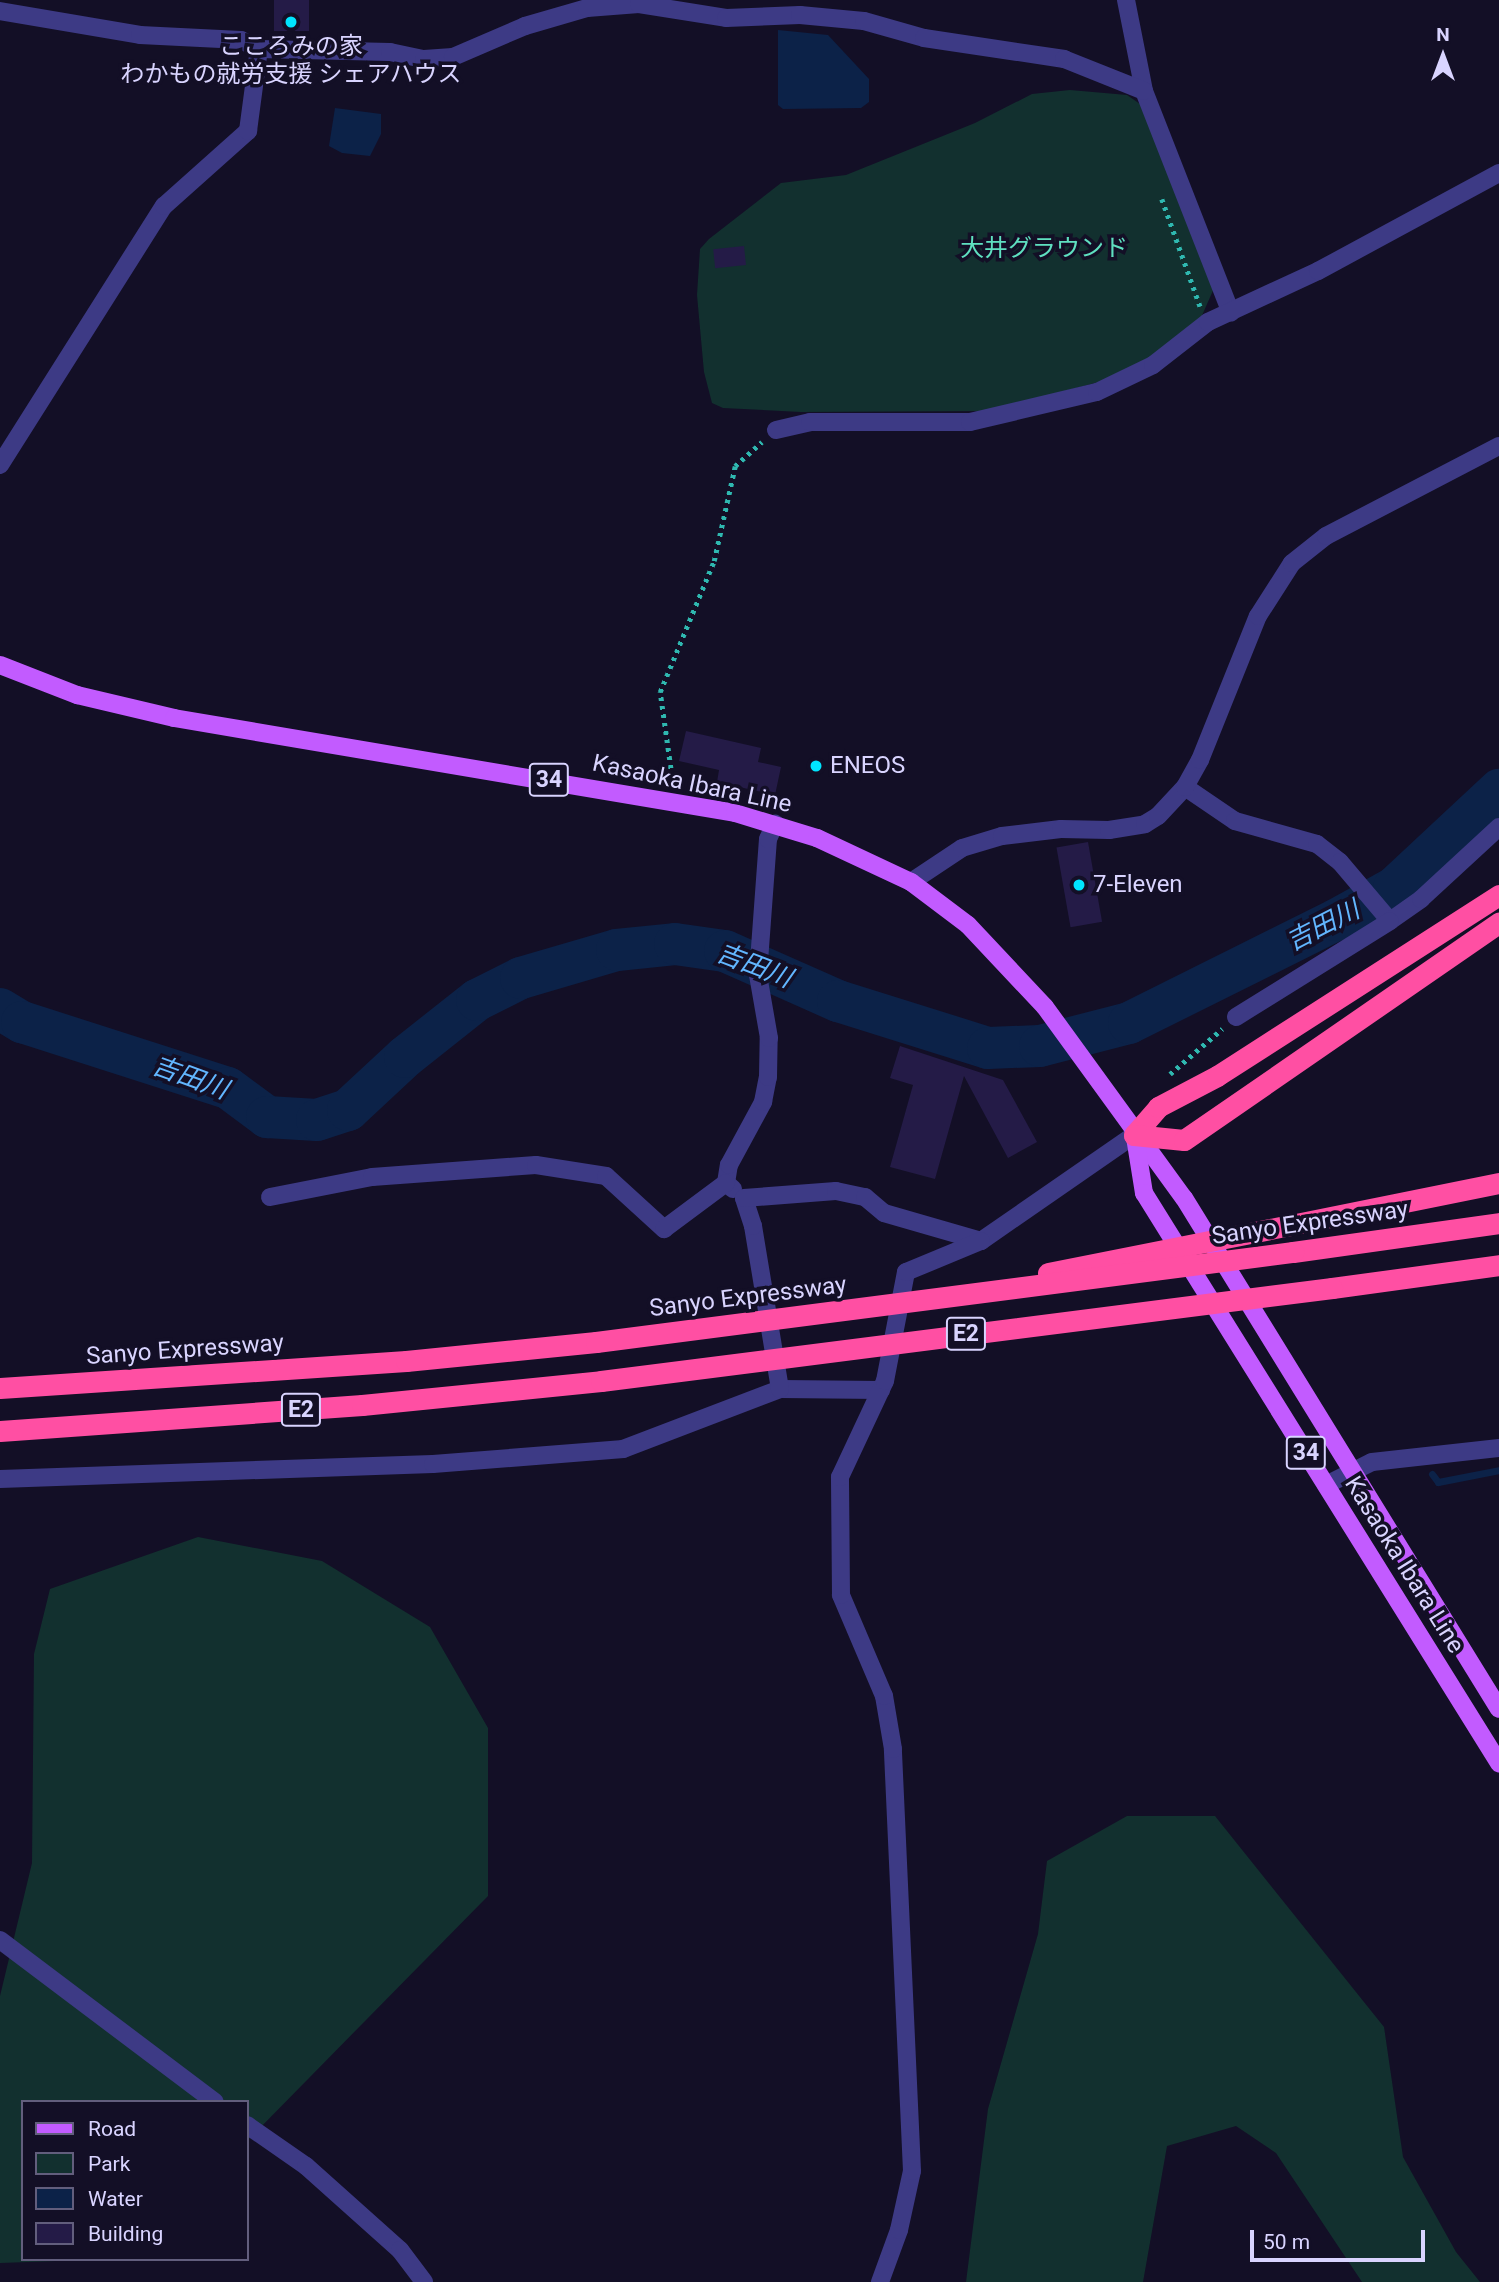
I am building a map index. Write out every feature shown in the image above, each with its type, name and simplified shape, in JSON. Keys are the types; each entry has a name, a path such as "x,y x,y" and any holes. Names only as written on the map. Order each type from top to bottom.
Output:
{"highway":[{"path":"1134,1135 1158,1107 1217,1076 1499,895"},
{"path":"1134,1135 1184,1140 1499,923"},
{"path":"857,1310 1499,1183"},
{"name":"Sanyo Expressway","path":"0,1388 406,1361 596,1342 857,1310 1499,1223"},
{"name":"E2","path":"0,1431 362,1405 601,1381 1499,1265"}],"main road":[{"name":"Kasaoka Ibara Line","path":"0,665 77,695 174,718 672,800 775,824 853,853 911,882 968,925 1045,1007 1134,1135 1184,1198 1499,1709"},
{"name":"Kasaoka Ibara Line","path":"1134,1135 1144,1193 1499,1763"}],"street":[{"path":"1126,0 1144,91 1231,313"},
{"path":"0,11 140,35 241,40 259,49 390,52 424,60 453,57 525,26 575,12 639,4 726,18 800,15 864,21 924,38 1064,60 1144,91"},
{"path":"0,465 164,206 248,131 259,49"},
{"path":"776,430 810,422 970,422 1097,392 1153,365 1208,322 1231,313 1499,173"},
{"path":"911,882 962,848 1002,836 1061,829 1109,830 1145,824 1185,788 1258,616 1292,563 1326,536 1499,446"},
{"path":"1185,788 1235,821 1317,844 1340,862 1387,918"},
{"path":"270,1197 372,1177 536,1166 606,1176 664,1230 726,1183 736,1147 763,1101 768,1077 769,1038 758,975 768,839 775,824"},
{"path":"1236,1017 1387,918 1421,900 1499,827"},
{"path":"880,2282 899,2230 912,2171 893,1749 884,1696 841,1595 837,1534 840,1477 881,1390 906,1272 981,1241 1134,1135"},
{"path":"726,1183 744,1198 753,1226 780,1390"},
{"path":"744,1198 836,1191 865,1197 884,1213 981,1241"},
{"path":"0,1479 419,1465 623,1449 780,1390 881,1390"},
{"path":"1326,1485 1372,1462 1499,1448"},
{"path":"0,1940 212,2100"},
{"path":"248,2125 324,2183 400,2250 424,2282"}],"path":[{"path":"672,800 672,762 660,692 714,561 735,466 776,430"},
{"path":"1163,1079 1236,1017"}],"green space":[{"name":"大井グラウンド","path":"1070,90 1127,95 1140,104 1215,286 1200,320 1165,350 1114,378 988,411 801,412 723,408 712,403 704,372 697,295 700,249 709,239 781,183 846,175 975,123 1032,94"},
{"path":"198,1537 322,1561 430,1627 488,1728 488,1896 248,2140 248,2100 21,2100 21,2261 56,2261 0,2263 0,1996 32,1863 34,1654 50,1589"},
{"path":"1127,1816 1215,1816 1384,2027 1403,2157 1456,2252 1480,2282 1362,2282 1276,2153 1236,2126 1167,2146 1143,2282 966,2282 988,2109 1038,1934 1047,1861"}],"water":[{"path":"778,30 828,35 869,79 869,102 861,108 783,109 778,105"},
{"path":"335,108 381,114 381,134 370,156 342,153 329,146"}],"building":[{"name":"こころみの家 わかもの就労支援 シェアハウス","path":"274,0 309,0 309,31 274,31"},
{"path":"744,246 746,265 715,268 713,249"},
{"path":"686,731 761,748 758,762 781,767 775,795 717,782 719,770 679,761"},
{"name":"7-Eleven","path":"1088,842 1102,922 1071,927 1056,848"},
{"path":"900,1046 1003,1080 1037,1142 1008,1158 964,1076 935,1179 890,1167 913,1085 890,1078"}],"waterway":[{"name":"吉田川","path":"0,1009 22,1022 228,1088 267,1117 317,1120 348,1110 405,1057 477,1000 521,978 617,950 675,944 725,951 838,1001 988,1048 1040,1046 1129,1023 1336,920 1394,888 1499,790"},
{"path":"1432,1474 1438,1482 1499,1470"}],"place":[{"name":"こころみの家 わかもの就労支援 シェアハウス","path":"291,22"},
{"name":"ENEOS","path":"816,766"},
{"name":"7-Eleven","path":"1079,885"}]}
